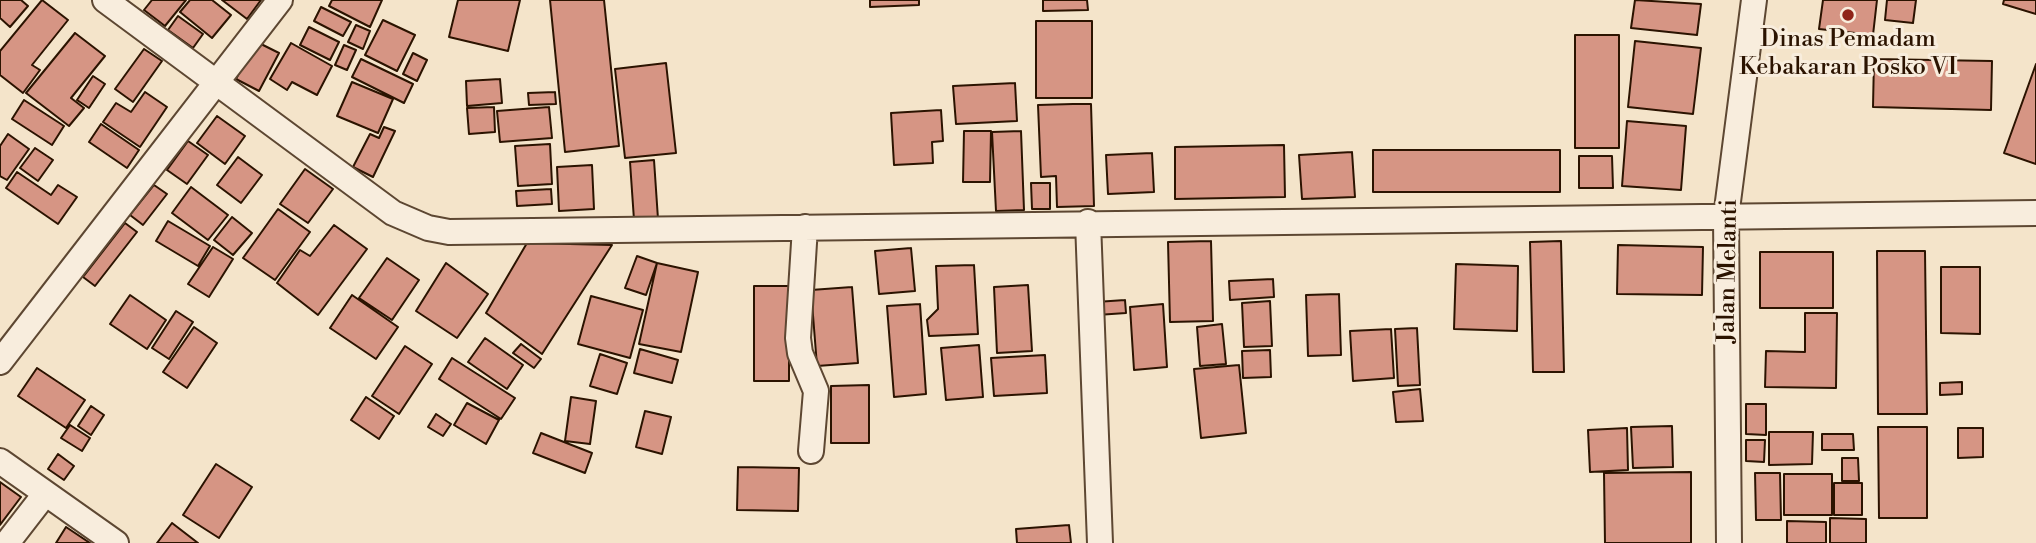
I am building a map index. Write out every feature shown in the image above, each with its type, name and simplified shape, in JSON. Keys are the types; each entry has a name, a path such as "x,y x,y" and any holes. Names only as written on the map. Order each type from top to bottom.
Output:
{"street":[{"path":"105,0 215,84 393,213 428,228 449,232 1088,222 2036,213"},
{"path":"0,362 280,0"},
{"name":"Jalan Melanti","path":"1729,543 1727,217 1754,0"},
{"path":"1088,222 1100,543"},
{"path":"805,227 798,338 800,353 816,391 811,451"},
{"path":"0,461 116,543"},
{"path":"7,543 45,494"}],"building":[{"path":"0,0 21,0 28,6 10,27 0,18"},
{"path":"42,0 68,20 32,65 40,70 23,93 0,75 0,51"},
{"path":"152,0 186,0 165,26 144,10"},
{"path":"190,0 212,0 231,15 212,38 180,12"},
{"path":"222,0 261,0 247,19"},
{"path":"332,0 382,0 370,27 329,6"},
{"path":"458,0 520,0 508,51 449,37"},
{"path":"550,0 604,0 619,146 565,152"},
{"path":"870,0 919,0 919,5 870,7"},
{"path":"1043,0 1087,0 1088,10 1043,11"},
{"path":"1635,0 1701,4 1697,35 1631,28"},
{"name":"Dinas Pemadam Kebakaran Posko VI","path":"1823,0 1877,0 1873,35 1819,29"},
{"path":"1887,0 1916,0 1913,23 1885,20"},
{"path":"2004,0 2036,0 2036,14 2003,4"},
{"path":"321,7 351,22 343,36 314,21"},
{"path":"178,16 203,34 193,48 168,30"},
{"path":"383,20 415,35 397,71 365,55"},
{"path":"1036,21 1092,21 1092,98 1036,98"},
{"path":"356,25 370,31 363,49 348,42"},
{"path":"309,27 339,42 330,60 300,45"},
{"path":"75,33 105,56 71,98 84,108 69,126 26,93"},
{"path":"1575,35 1619,35 1619,148 1575,148"},
{"path":"255,41 279,53 259,91 236,79"},
{"path":"1635,41 1701,48 1693,114 1628,107"},
{"path":"291,43 332,66 317,95 292,82 287,90 270,79"},
{"path":"344,45 356,50 347,70 335,65"},
{"path":"144,49 162,61 133,102 115,89"},
{"path":"413,53 427,60 417,81 403,74"},
{"path":"361,59 413,84 404,103 352,77"},
{"path":"1874,59 1992,61 1991,110 1873,107"},
{"path":"666,63 676,153 625,158 615,69"},
{"path":"2036,64 2036,164 2004,153"},
{"path":"93,76 105,84 89,108 77,100"},
{"path":"500,79 502,103 467,106 466,81"},
{"path":"352,82 393,99 378,133 337,116"},
{"path":"1015,83 1017,121 956,124 953,86"},
{"path":"145,92 167,107 140,147 103,122 116,103 131,112"},
{"path":"555,92 556,104 529,105 528,93"},
{"path":"24,100 64,126 52,145 12,119"},
{"path":"1091,104 1094,206 1057,207 1056,176 1041,177 1038,105"},
{"path":"494,107 495,132 469,134 467,108"},
{"path":"549,107 552,138 500,142 497,111"},
{"path":"941,110 943,141 932,142 933,163 894,165 891,113"},
{"path":"217,116 245,136 225,164 197,143"},
{"path":"1627,121 1686,126 1681,190 1622,186"},
{"path":"101,124 139,150 127,168 89,142"},
{"path":"384,127 395,131 373,177 353,167 370,134 379,138"},
{"path":"964,131 991,131 990,182 963,182"},
{"path":"1021,131 1024,210 996,211 992,132"},
{"path":"8,134 29,149 7,180 0,176 0,146"},
{"path":"188,141 208,155 187,184 167,170"},
{"path":"550,144 552,184 518,186 515,146"},
{"path":"1284,145 1285,197 1175,199 1175,147"},
{"path":"35,148 53,160 38,181 20,168"},
{"path":"1373,150 1560,150 1560,192 1373,192"},
{"path":"1352,152 1355,197 1302,199 1299,155"},
{"path":"1152,153 1154,192 1108,194 1106,155"},
{"path":"1579,156 1612,156 1613,188 1579,188"},
{"path":"238,157 262,175 241,203 217,185"},
{"path":"654,160 658,219 634,220 630,162"},
{"path":"592,165 594,209 559,211 557,167"},
{"path":"305,169 333,189 308,223 280,204"},
{"path":"17,172 51,195 58,185 77,197 58,224 6,188"},
{"path":"1031,183 1050,183 1050,209 1032,209"},
{"path":"154,185 167,194 143,225 130,215"},
{"path":"191,187 228,215 208,240 172,213"},
{"path":"551,189 552,204 517,206 516,191"},
{"path":"278,209 310,232 275,280 243,258"},
{"path":"232,217 252,233 233,255 214,240"},
{"path":"168,221 210,246 198,266 156,241"},
{"path":"125,223 137,232 95,286 83,277"},
{"path":"334,225 367,249 318,315 277,283 300,250 310,256"},
{"path":"1211,241 1213,321 1170,322 1168,242"},
{"path":"1561,241 1564,372 1533,372 1530,242"},
{"path":"527,243 612,245 542,354 486,313"},
{"path":"1618,245 1703,247 1702,295 1617,294"},
{"path":"213,247 233,259 209,297 188,284"},
{"path":"911,248 915,291 879,294 875,251"},
{"path":"1877,251 1925,251 1927,414 1878,414"},
{"path":"1760,252 1833,252 1833,308 1760,308"},
{"path":"637,256 657,263 646,295 625,288"},
{"path":"387,258 419,280 392,320 359,298"},
{"path":"446,263 488,294 457,338 416,311"},
{"path":"657,263 698,272 681,352 639,344"},
{"path":"1456,264 1518,266 1517,331 1454,329"},
{"path":"974,265 978,334 929,336 927,320 938,309 936,266"},
{"path":"1941,267 1980,267 1980,334 1941,333"},
{"path":"1273,279 1274,297 1230,300 1229,281"},
{"path":"1028,285 1032,351 997,353 994,287"},
{"path":"754,286 789,286 789,381 754,381"},
{"path":"852,287 858,363 817,366 811,290"},
{"path":"1339,294 1341,355 1308,356 1306,295"},
{"path":"130,295 166,320 147,349 110,324"},
{"path":"352,295 398,327 376,359 330,328"},
{"path":"591,296 643,310 630,358 578,344"},
{"path":"1125,300 1126,313 1097,315 1096,302"},
{"path":"1270,301 1272,346 1244,347 1242,303"},
{"path":"920,304 926,394 894,397 887,306"},
{"path":"1163,304 1167,367 1134,370 1130,307"},
{"path":"176,311 193,322 169,359 152,348"},
{"path":"1805,313 1837,313 1836,388 1765,387 1766,351 1805,352"},
{"path":"1222,324 1226,364 1200,366 1197,327"},
{"path":"194,327 217,343 187,388 163,372"},
{"path":"1417,328 1420,385 1398,386 1395,329"},
{"path":"1391,329 1394,378 1353,381 1350,331"},
{"path":"485,338 523,365 507,389 468,362"},
{"path":"521,344 541,359 534,368 513,353"},
{"path":"979,345 983,397 946,400 941,348"},
{"path":"405,346 432,364 399,414 372,396"},
{"path":"640,349 678,360 672,383 634,373"},
{"path":"1270,350 1271,377 1243,378 1242,351"},
{"path":"600,354 627,363 617,394 590,386"},
{"path":"1045,355 1047,393 994,396 991,358"},
{"path":"452,358 515,398 501,419 439,379"},
{"path":"1239,365 1246,433 1201,438 1194,369"},
{"path":"37,368 85,400 66,428 18,396"},
{"path":"1962,382 1962,394 1940,395 1940,383"},
{"path":"869,385 869,443 831,443 831,386"},
{"path":"1420,389 1423,421 1396,422 1393,392"},
{"path":"366,397 394,416 379,439 351,420"},
{"path":"571,397 596,401 590,444 565,441"},
{"path":"467,403 499,420 486,444 454,425"},
{"path":"1746,404 1766,404 1766,435 1746,434"},
{"path":"91,406 104,415 91,435 78,426"},
{"path":"645,411 671,417 662,454 636,447"},
{"path":"436,414 451,424 443,436 428,427"},
{"path":"70,425 90,438 82,451 61,438"},
{"path":"1672,426 1673,467 1633,468 1631,427"},
{"path":"1878,427 1927,427 1927,518 1879,518"},
{"path":"1627,428 1628,470 1590,472 1588,430"},
{"path":"1958,428 1983,428 1983,457 1958,458"},
{"path":"1769,432 1813,432 1812,464 1769,465"},
{"path":"541,433 592,453 585,473 533,453"},
{"path":"1822,434 1853,434 1854,450 1822,450"},
{"path":"1746,440 1765,440 1764,462 1746,461"},
{"path":"58,454 74,466 64,480 48,469"},
{"path":"1842,458 1858,458 1859,481 1842,481"},
{"path":"216,464 252,487 219,538 183,515"},
{"path":"738,467 799,468 798,511 737,510"},
{"path":"1691,472 1691,543 1605,543 1604,473"},
{"path":"1755,473 1780,473 1781,520 1756,520"},
{"path":"1784,474 1832,474 1832,515 1784,515"},
{"path":"0,482 21,497 0,525"},
{"path":"1834,483 1862,483 1862,515 1834,515"},
{"path":"1830,518 1866,519 1866,543 1830,543"},
{"path":"1787,521 1826,522 1826,543 1787,543"},
{"path":"172,523 198,543 157,543"},
{"path":"1069,525 1071,543 1017,543 1016,529"},
{"path":"66,527 90,543 56,543"}],"place":[{"name":"Dinas Pemadam Kebakaran Posko VI","path":"1848,15"}]}
